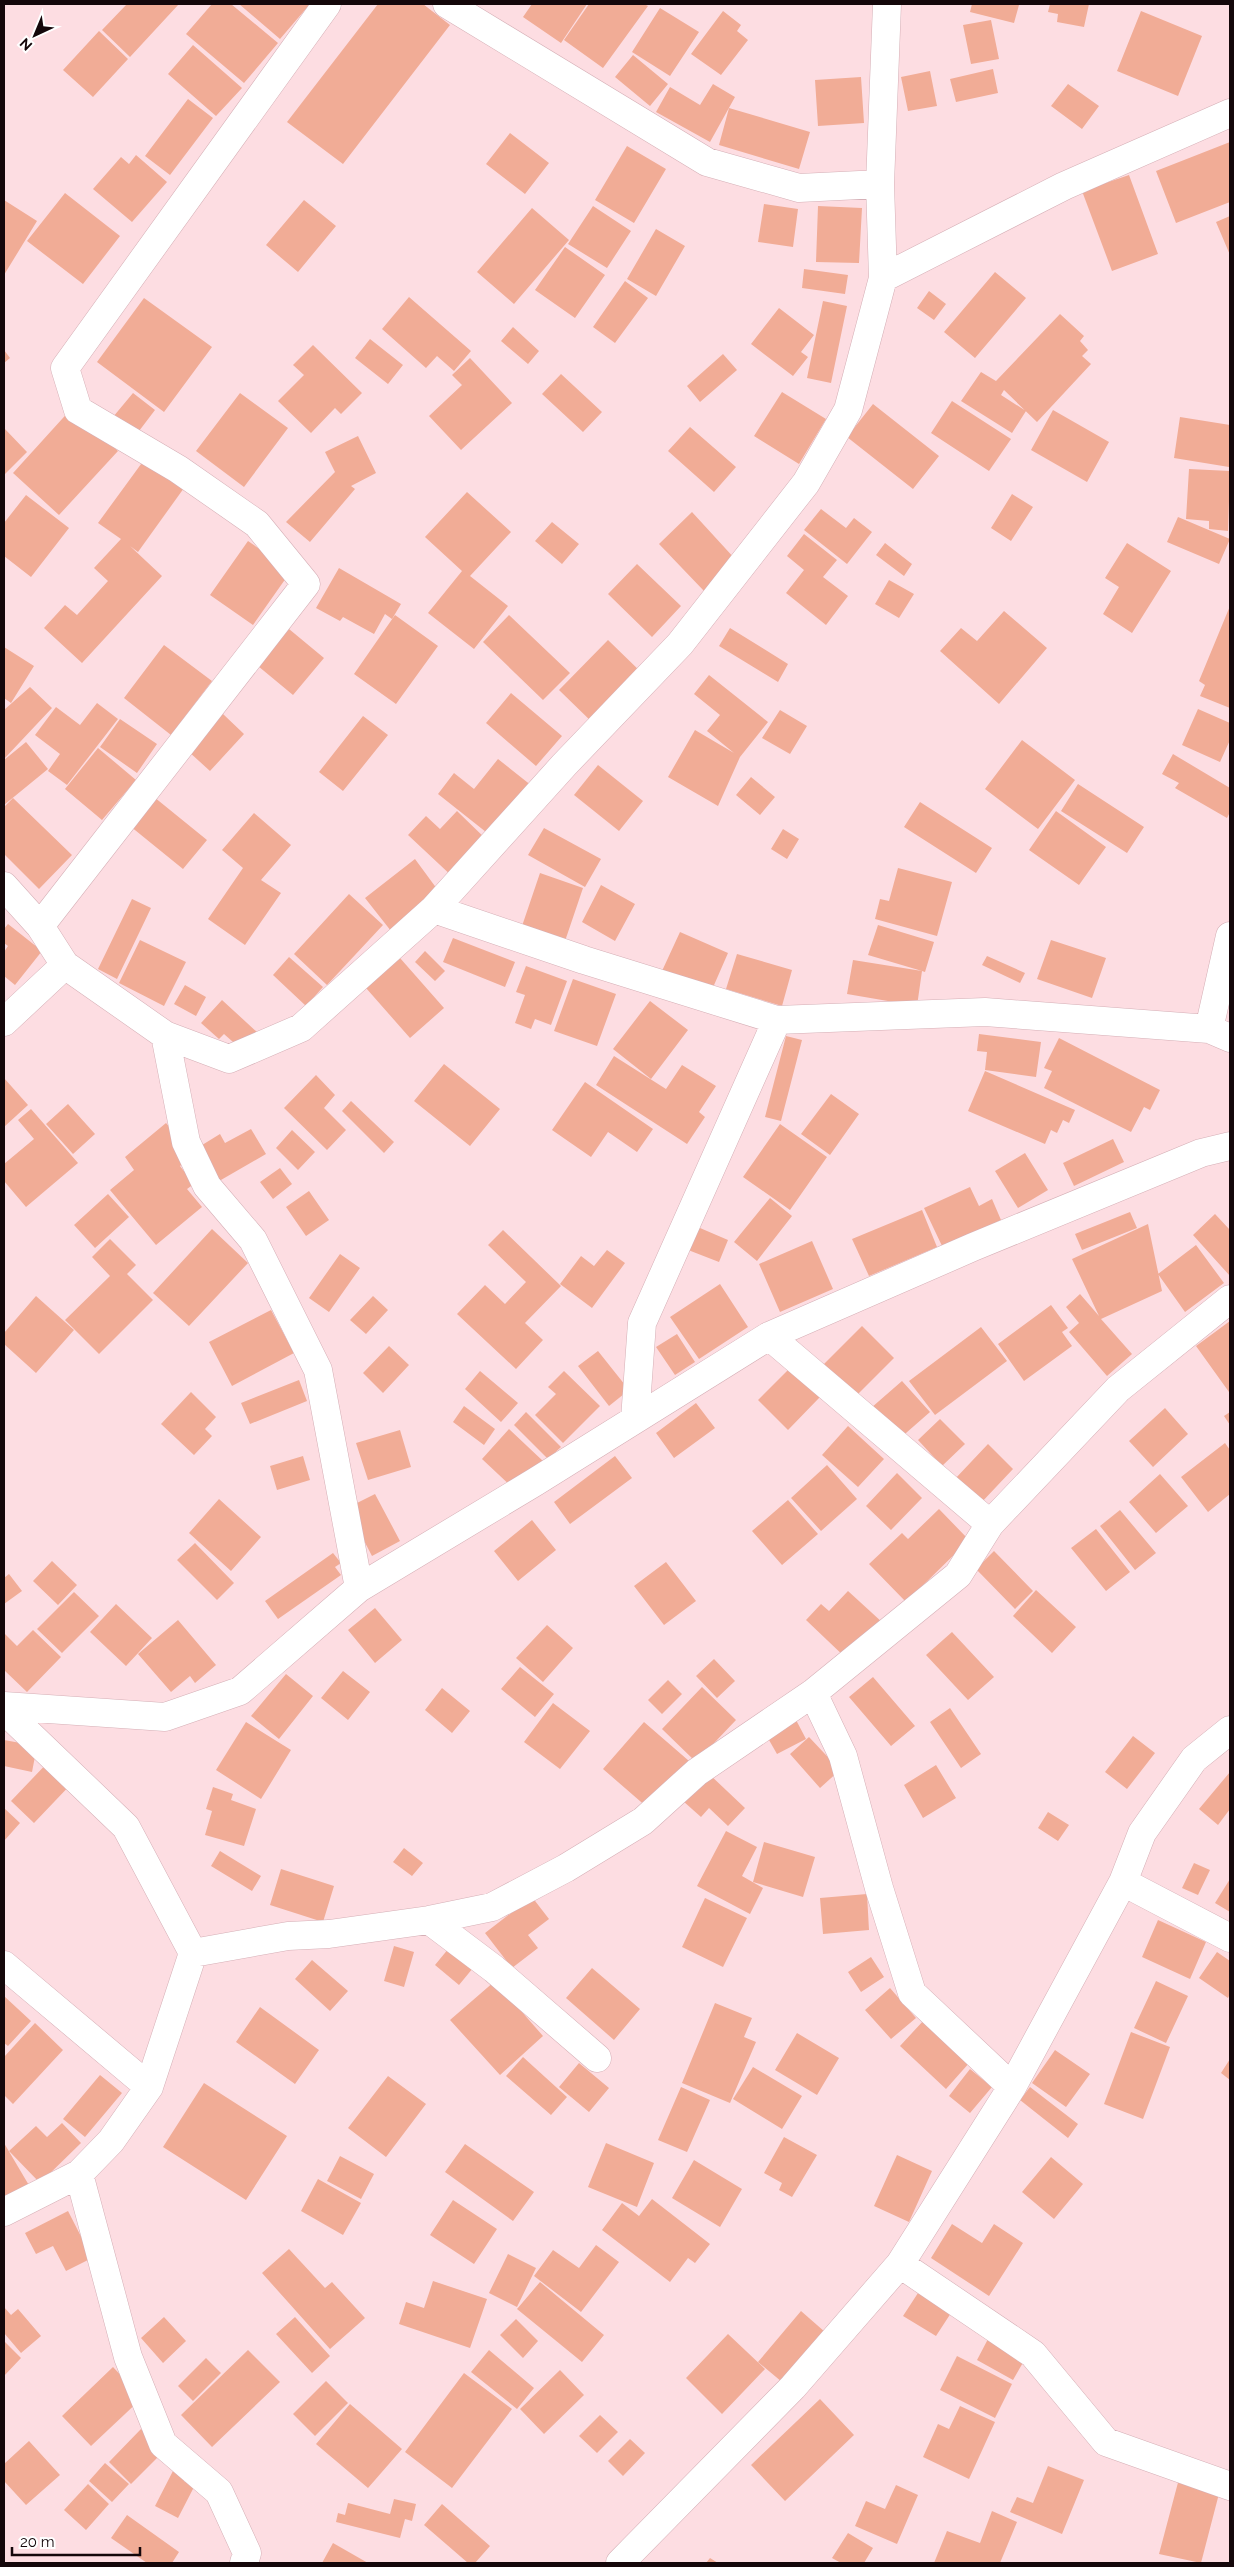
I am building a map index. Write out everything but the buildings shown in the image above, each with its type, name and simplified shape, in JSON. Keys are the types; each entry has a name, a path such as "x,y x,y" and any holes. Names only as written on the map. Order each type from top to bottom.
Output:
{"street":[{"path":"40,926 306,584 257,524 178,469 78,410 65,368 327,4"},
{"path":"447,4 707,162 799,188 880,184"},
{"path":"4,886 40,926 65,965 165,1035 229,1059 301,1028 434,909 564,765 680,644 806,482 848,410 884,278 880,184 887,4"},
{"path":"884,278 1064,186 1230,113"},
{"path":"434,909 776,1020 985,1012 1220,1033 1230,936"},
{"path":"4,1022 65,965"},
{"path":"635,1418 642,1323 776,1020"},
{"path":"165,1035 186,1142 207,1186 254,1240 318,1370 359,1588"},
{"path":"4,1706 165,1718 240,1692 359,1588 769,1336 1009,1232 1201,1154 1230,1146"},
{"path":"193,1953 288,1936 329,1934 430,1920 492,1907 566,1868 643,1821 697,1772 813,1693 958,1575 990,1524 1118,1389 1230,1299"},
{"path":"769,1336 990,1524"},
{"path":"813,1693 843,1756 879,1888 912,1992 1012,2087"},
{"path":"4,1710 126,1827 193,1953 149,2087 111,2141 79,2174 4,2212"},
{"path":"620,2563 793,2387 900,2264 1012,2087 1123,1882 1142,1833 1194,1759 1230,1730"},
{"path":"1123,1882 1230,1938"},
{"path":"430,1920 494,1969 597,2058"},
{"path":"4,1965 149,2087"},
{"path":"79,2174 128,2357 163,2444 219,2492 247,2553 244,2563"},
{"path":"900,2264 1033,2354 1106,2442 1230,2486"}]}
